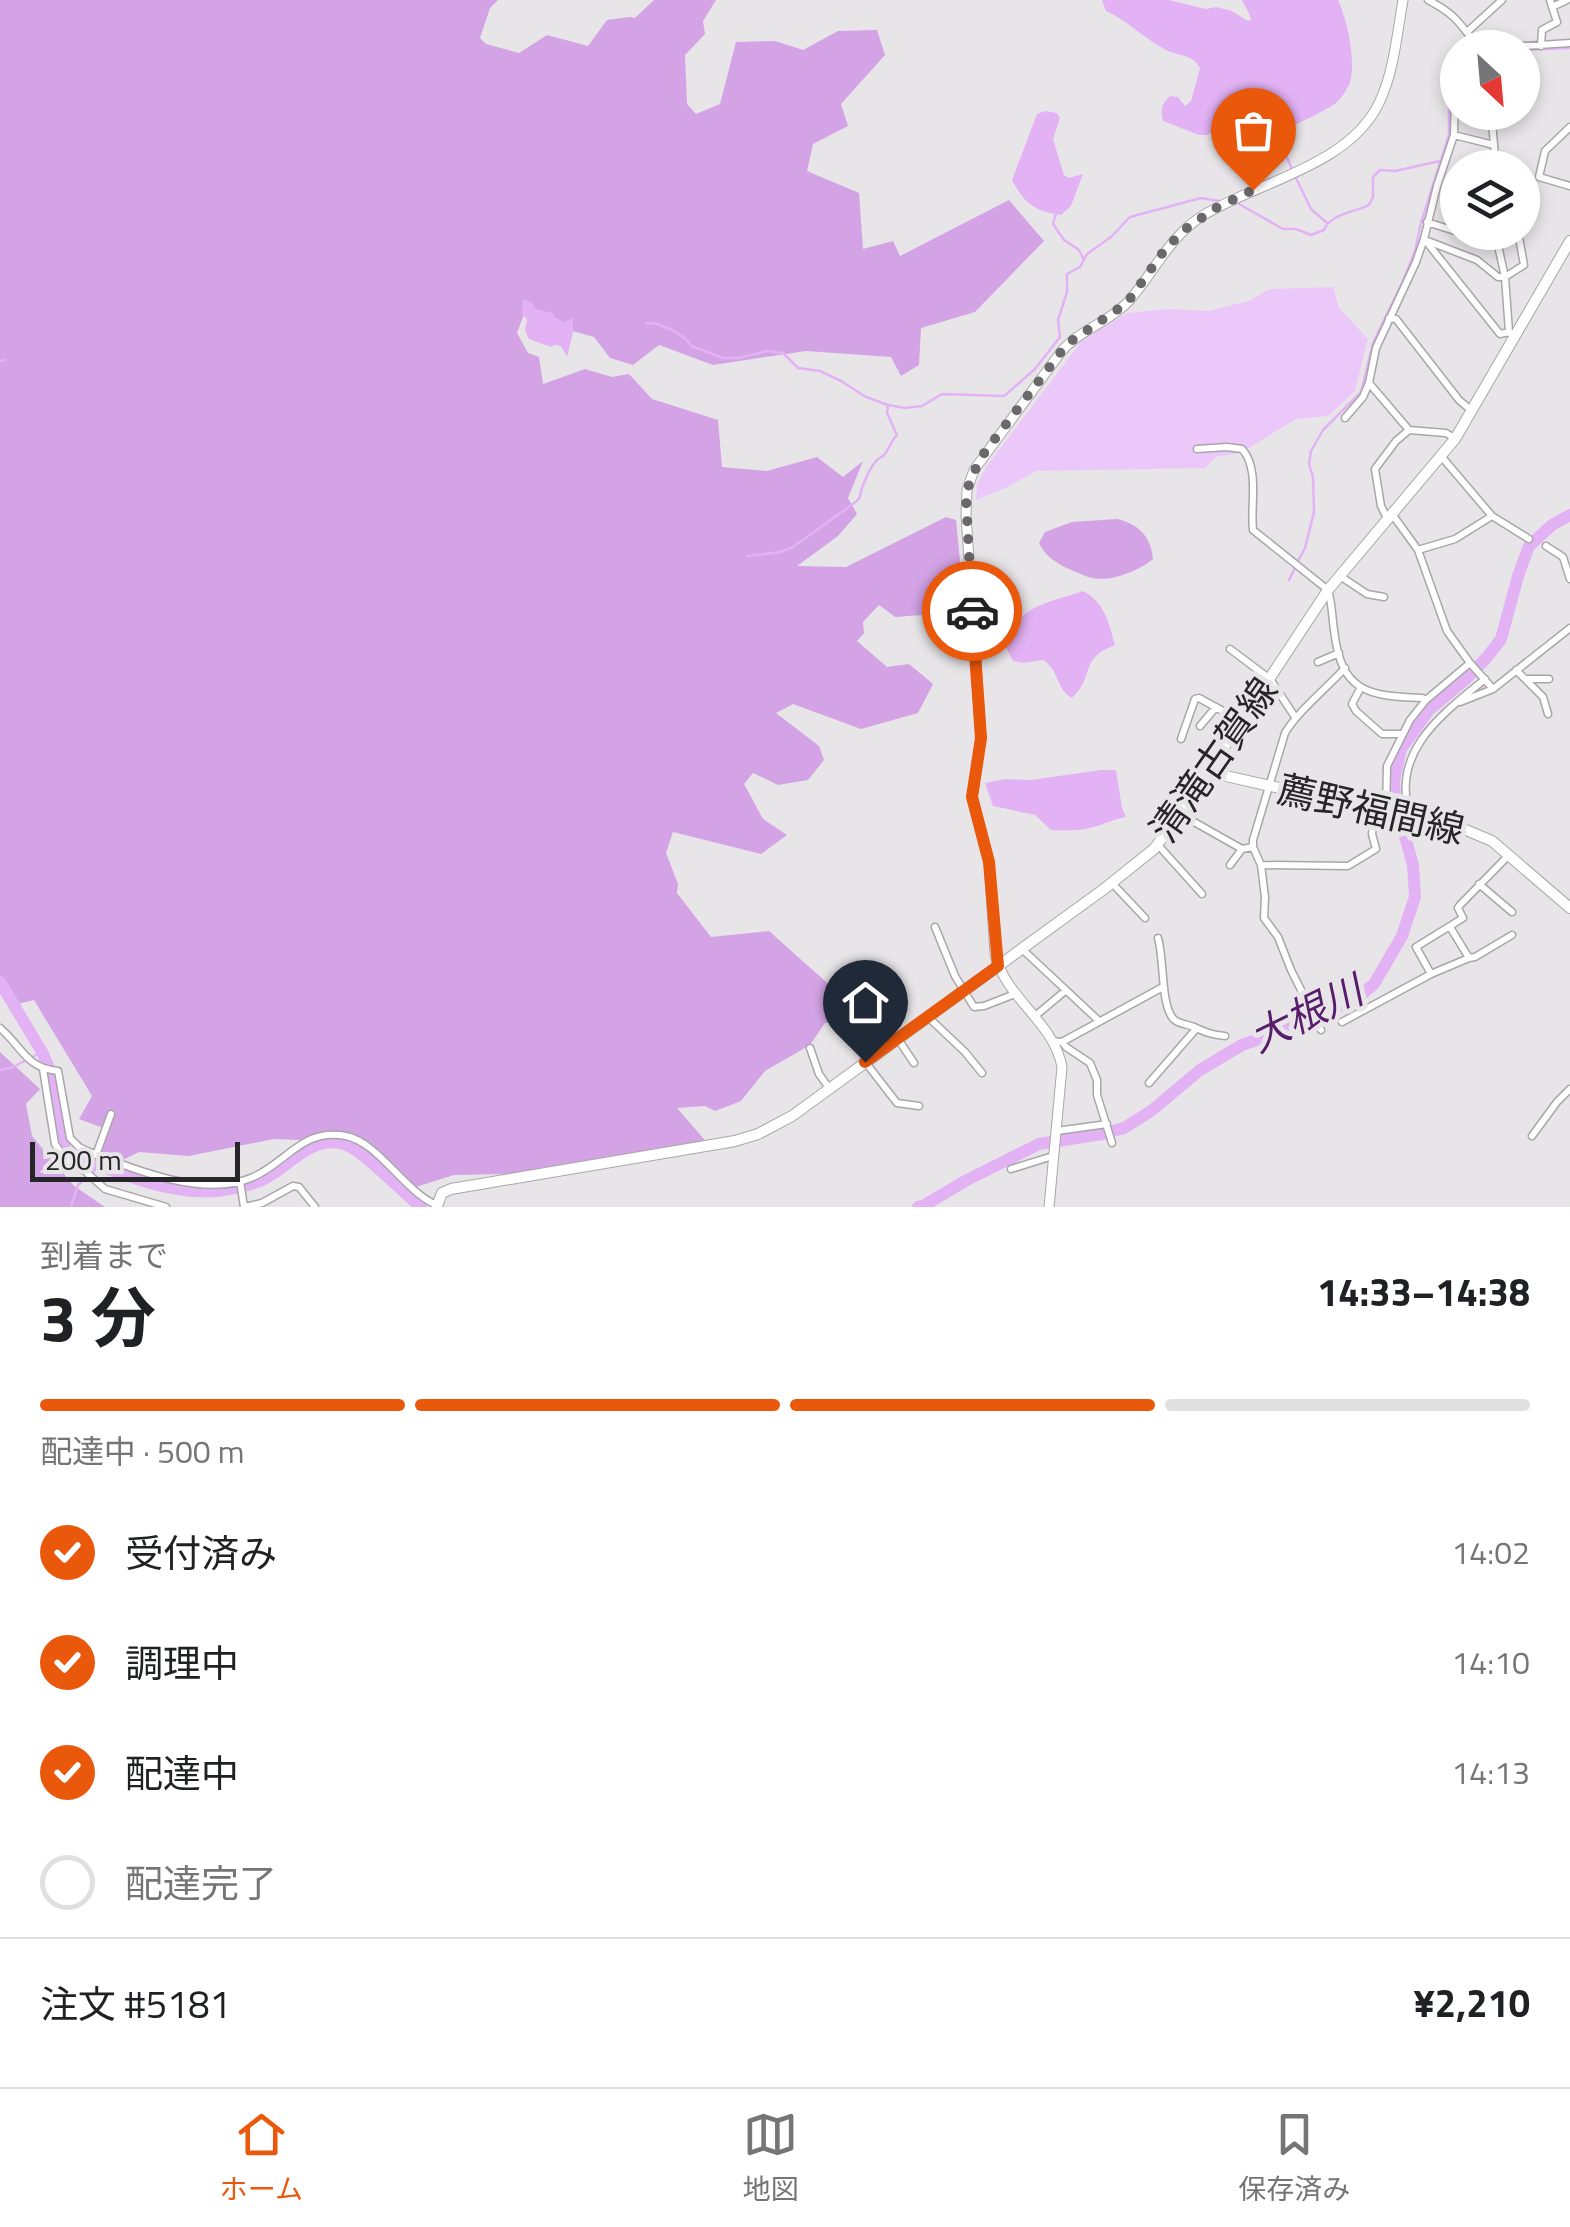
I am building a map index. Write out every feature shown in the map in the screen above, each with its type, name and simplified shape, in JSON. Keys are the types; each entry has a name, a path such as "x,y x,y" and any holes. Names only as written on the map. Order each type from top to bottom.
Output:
{"main road":[{"name":"清滝古賀線","path":"437,1206 442,1194 451,1189 748,1138 792,1116 1158,846 1328,590 1456,439 1512,334 1570,241"},
{"name":"薦野福間線","path":"1208,772 1466,830 1492,841 1570,908"}],"street":[{"path":"1112,1144 1090,1064 1057,1042 1015,994 998,966 989,862 972,797 981,738 966,515 970,480 982,456 1067,344 1127,303 1166,248 1187,228 1236,198 1294,174 1364,127 1386,86 1404,0"},
{"path":"1428,0 1450,12 1465,30"},
{"path":"1469,30 1502,0"},
{"path":"1567,0 1551,4 1557,22 1542,30 1541,46 1570,43"},
{"path":"1570,127 1545,150 1539,178 1570,186"},
{"path":"1345,418 1364,397 1376,348 1424,239 1454,130"},
{"path":"1493,130 1494,150"},
{"path":"1454,135 1494,145"},
{"path":"1426,222 1440,226"},
{"path":"1424,239 1477,260 1498,277 1524,265 1521,250"},
{"path":"1424,239 1500,334 1512,334 1498,250"},
{"path":"1390,318 1396,320 1459,400 1473,412"},
{"path":"1369,384 1409,430 1446,433 1456,439"},
{"path":"1409,430 1375,469 1381,506 1418,550 1447,631 1494,689"},
{"path":"1197,450 1242,449 1249,457 1253,530 1328,590 1339,653 1344,668 1360,689 1426,700"},
{"path":"1440,456 1492,516 1529,538"},
{"path":"1418,550 1455,538 1492,516"},
{"path":"1546,546 1563,557 1570,579"},
{"path":"1340,576 1367,594 1384,597"},
{"path":"1452,705 1494,689 1570,628"},
{"path":"1230,649 1270,678 1295,717"},
{"path":"1318,662 1339,653"},
{"path":"1261,865 1348,866 1376,849 1374,827 1389,812 1387,766 1410,720 1426,700 1470,664"},
{"path":"1321,1030 1278,937 1264,918 1261,865 1253,846 1284,733 1344,668"},
{"path":"1516,670 1542,697 1548,714"},
{"path":"1411,817 1405,793 1409,762 1436,719 1485,679"},
{"path":"1527,679 1549,679"},
{"path":"1360,689 1352,704 1356,712 1382,734 1404,734"},
{"path":"1181,739 1195,699 1200,698 1242,721"},
{"path":"1200,726 1216,706"},
{"path":"1180,814 1242,850 1246,862"},
{"path":"1158,846 1202,894"},
{"path":"1230,866 1242,850 1253,846"},
{"path":"1431,974 1416,947 1463,918 1460,905 1509,855"},
{"path":"1112,883 1144,918"},
{"path":"1479,884 1512,912"},
{"path":"935,927 955,976 974,1007 1015,994"},
{"path":"1450,927 1468,958"},
{"path":"1342,1022 1512,935"},
{"path":"1158,938 1171,1017 1210,1035 1225,1036"},
{"path":"1022,948 1099,1021"},
{"path":"1057,1042 1163,986"},
{"path":"1034,1017 1065,991"},
{"path":"927,1016 966,1052 982,1073"},
{"path":"0,1028 30,1062 44,1070 58,1071 70,1138 96,1155 178,1181 240,1181 316,1136 344,1136 368,1146 412,1191 437,1206"},
{"path":"1150,1083 1196,1029"},
{"path":"897,1038 914,1063"},
{"path":"1049,1207 1062,1067 1057,1042"},
{"path":"810,1048 819,1074 829,1088"},
{"path":"865,1062 898,1103 919,1106"},
{"path":"44,1070 55,1144 64,1157 105,1189 166,1207"},
{"path":"1532,1136 1570,1088"},
{"path":"96,1155 111,1114"},
{"path":"1056,1134 1107,1124"},
{"path":"1011,1169 1054,1156"},
{"path":"240,1181 245,1207 262,1203 293,1186 299,1186 315,1207"}],"shaded area":[{"path":"0,0 498,0 490,8 480,38 486,44 519,53 547,35 588,46 607,20 635,18 654,0 716,0 703,21 705,34 685,55 687,104 696,114 720,104 736,42 775,41 803,50 838,31 877,30 885,55 841,104 848,126 813,144 807,171 859,193 863,249 893,241 900,256 1009,200 1044,241 975,312 921,328 919,365 901,376 891,357 806,351 713,365 659,345 633,365 610,358 594,337 524,314 517,333 528,353 539,357 543,384 585,369 612,377 629,374 652,399 718,420 722,467 767,471 817,457 843,477 863,461 848,498 857,514 838,536 797,566 846,567 946,517 956,520 965,612 895,617 879,605 863,622 864,633 857,641 887,667 909,664 933,684 918,713 861,729 793,704 776,713 819,746 824,760 808,780 778,785 753,773 744,784 763,819 787,835 761,854 673,832 666,853 678,884 677,893 711,937 769,931 862,1014 850,1023 825,1023 810,1045 765,1071 741,1101 715,1111 705,1106 677,1108 710,1146 506,1174 454,1175 406,1190 352,1142 274,1139 189,1156 139,1152 109,1167 93,1158 106,1129 79,1119 92,1096 34,1000 17,1004 0,990"},
{"path":"1102,0 1169,0 1232,11 1248,21 1251,20 1242,0 1338,0 1351,48 1350,81 1335,104 1283,129 1254,134 1238,118 1207,135 1199,135 1163,121 1162,113 1170,96 1178,97 1185,106 1191,101 1200,68 1193,60 1166,50 1106,11"},
{"path":"1057,113 1060,118 1053,139 1064,175 1069,178 1083,174 1071,206 1061,215 1031,205 1012,180 1037,114"},
{"path":"1333,287 1339,308 1368,339 1355,391 1328,416 1296,419 1241,453 1216,457 1205,468 1036,471 976,500 977,485 986,467 1081,342 1127,313 1208,311 1249,301 1269,289"},
{"path":"523,299 565,322 573,318 567,357 561,346 551,347 529,339 525,330 527,320 522,313"},
{"path":"1117,519 1142,533 1150,544 1153,559 1124,575 1100,579 1086,576 1055,562 1039,543 1045,532 1072,522"},
{"path":"1083,591 1101,607 1115,645 1091,662 1084,682 1072,698 1043,660 1013,661 1005,646 1017,622 1026,614 1045,603"},
{"path":"1116,770 1126,817 1078,830 1051,830 1035,815 993,806 985,783 1031,780"},
{"path":"0,1052 40,1089 26,1104 32,1136 74,1186 105,1207 0,1207"}],"waterway":[{"path":"1540,49 1570,48"},
{"path":"1298,561 1314,512 1311,451 1323,430 1361,392 1373,343 1415,251 1449,130"},
{"path":"1276,133 1293,171"},
{"path":"1239,204 1283,229 1311,235 1324,230 1337,217 1369,205 1373,177 1380,170 1395,171 1440,161"},
{"path":"1296,178 1311,209 1327,223"},
{"path":"646,323 674,331 691,346 723,358 767,351 783,353 798,368 820,371 888,405 922,406 942,394 1004,396 1035,369 1060,337 1058,320 1067,292 1067,274 1080,267 1087,254 1130,217 1201,198 1219,201"},
{"path":"1056,213 1053,224 1084,260"},
{"path":"0,361 4,360"},
{"path":"747,556 793,547 857,501 872,467 897,435 887,413 888,405"},
{"name":"大根川","path":"918,1207 1039,1144 1124,1128 1200,1070 1242,1045 1299,1025 1357,998 1374,984 1402,936 1415,897 1413,865 1395,801 1394,781 1401,749 1429,710 1465,680 1501,639 1529,546 1570,515"},
{"path":"1289,580 1295,568"},
{"name":"大根川","path":"0,982 52,1075 65,1151 76,1157 163,1186 217,1191 262,1180 310,1148 332,1142 362,1154 421,1207"},
{"path":"0,1070 42,1052"},
{"path":"71,1207 78,1185 100,1166"},
{"path":"238,1187 241,1206"}],"way so far":[{"path":"972,611 966,498 982,456 1067,344 1127,303 1166,248 1187,228 1253,190"}],"route":[{"path":"865,1062 998,966 989,862 972,797 981,738 972,611"}]}
